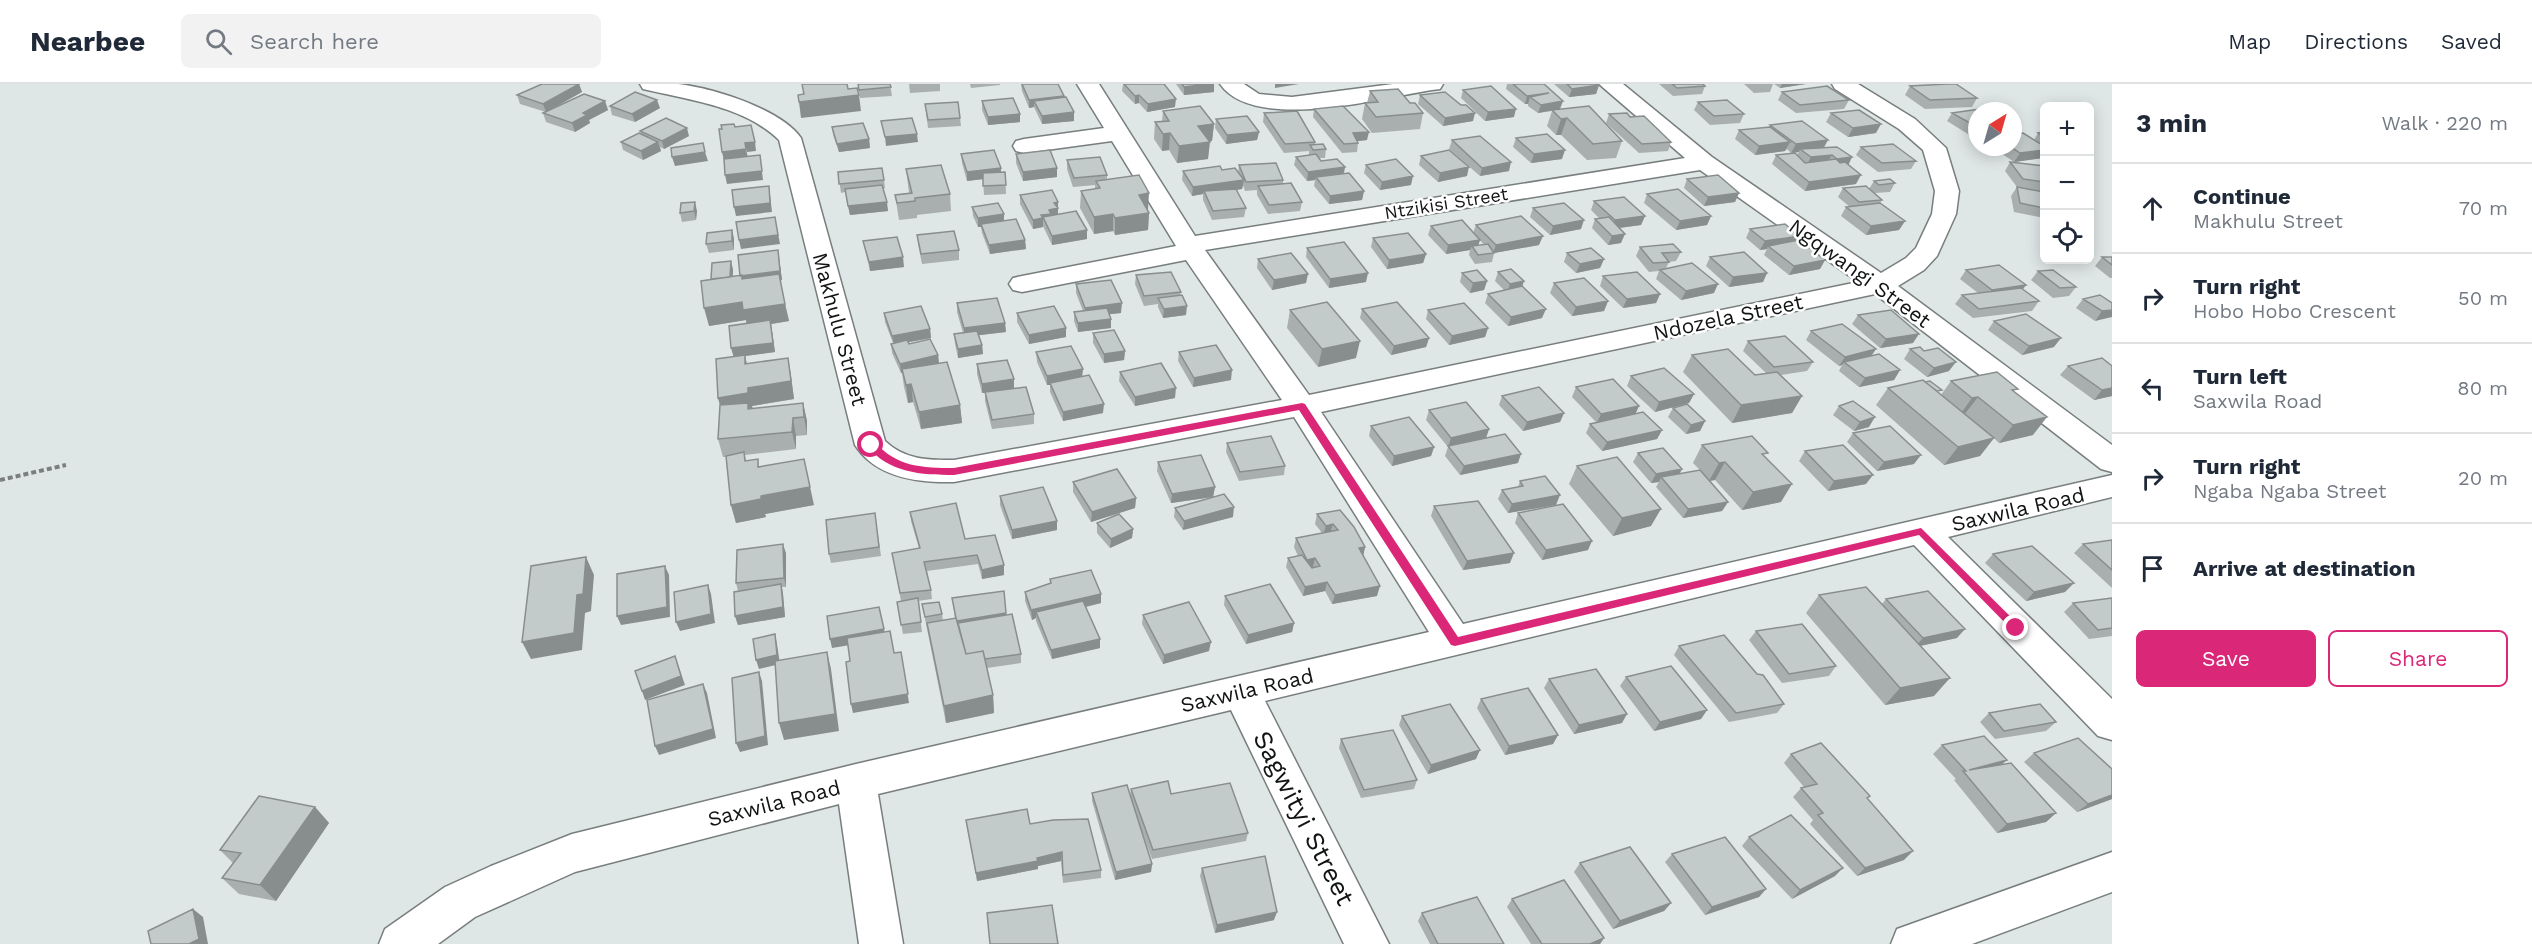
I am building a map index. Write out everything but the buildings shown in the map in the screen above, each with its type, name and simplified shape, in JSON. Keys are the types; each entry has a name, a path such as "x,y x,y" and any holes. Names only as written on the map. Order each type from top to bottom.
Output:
{"street":[{"name":"Makhulu Street","path":"651,84 730,94 751,112 782,128 790,138 831,303 871,445 880,455 901,466 926,472 954,471 1302,406"},
{"path":"1088,84 1191,248 1302,406 1455,642"},
{"path":"1231,84 1251,99 1279,104 1309,102 1432,84"},
{"name":"Ngqwangi Street","path":"1610,84 1704,162 1880,285 2112,461"},
{"name":"Ndozela Street","path":"1302,406 1880,285 1914,264 1928,251 1944,214 1947,191 1934,148 1907,124 1843,84"},
{"path":"1024,146 1119,133"},
{"name":"Ntzikisi Street","path":"1022,284 1191,248 1704,162"},
{"name":"Saxwila Road","path":"401,944 460,902 506,880 572,854 855,782 2112,486"},
{"path":"1921,531 2112,724"},
{"name":"Sagwityi Street","path":"1241,692 1367,944"},
{"path":"855,782 881,944"},
{"path":"1913,944 2112,872"}],"path":[{"path":"0,480 66,465"}],"route":[{"path":"871,445 880,455 901,466 926,472 954,471 1302,406 1455,642 1921,531 2016,628"}]}
